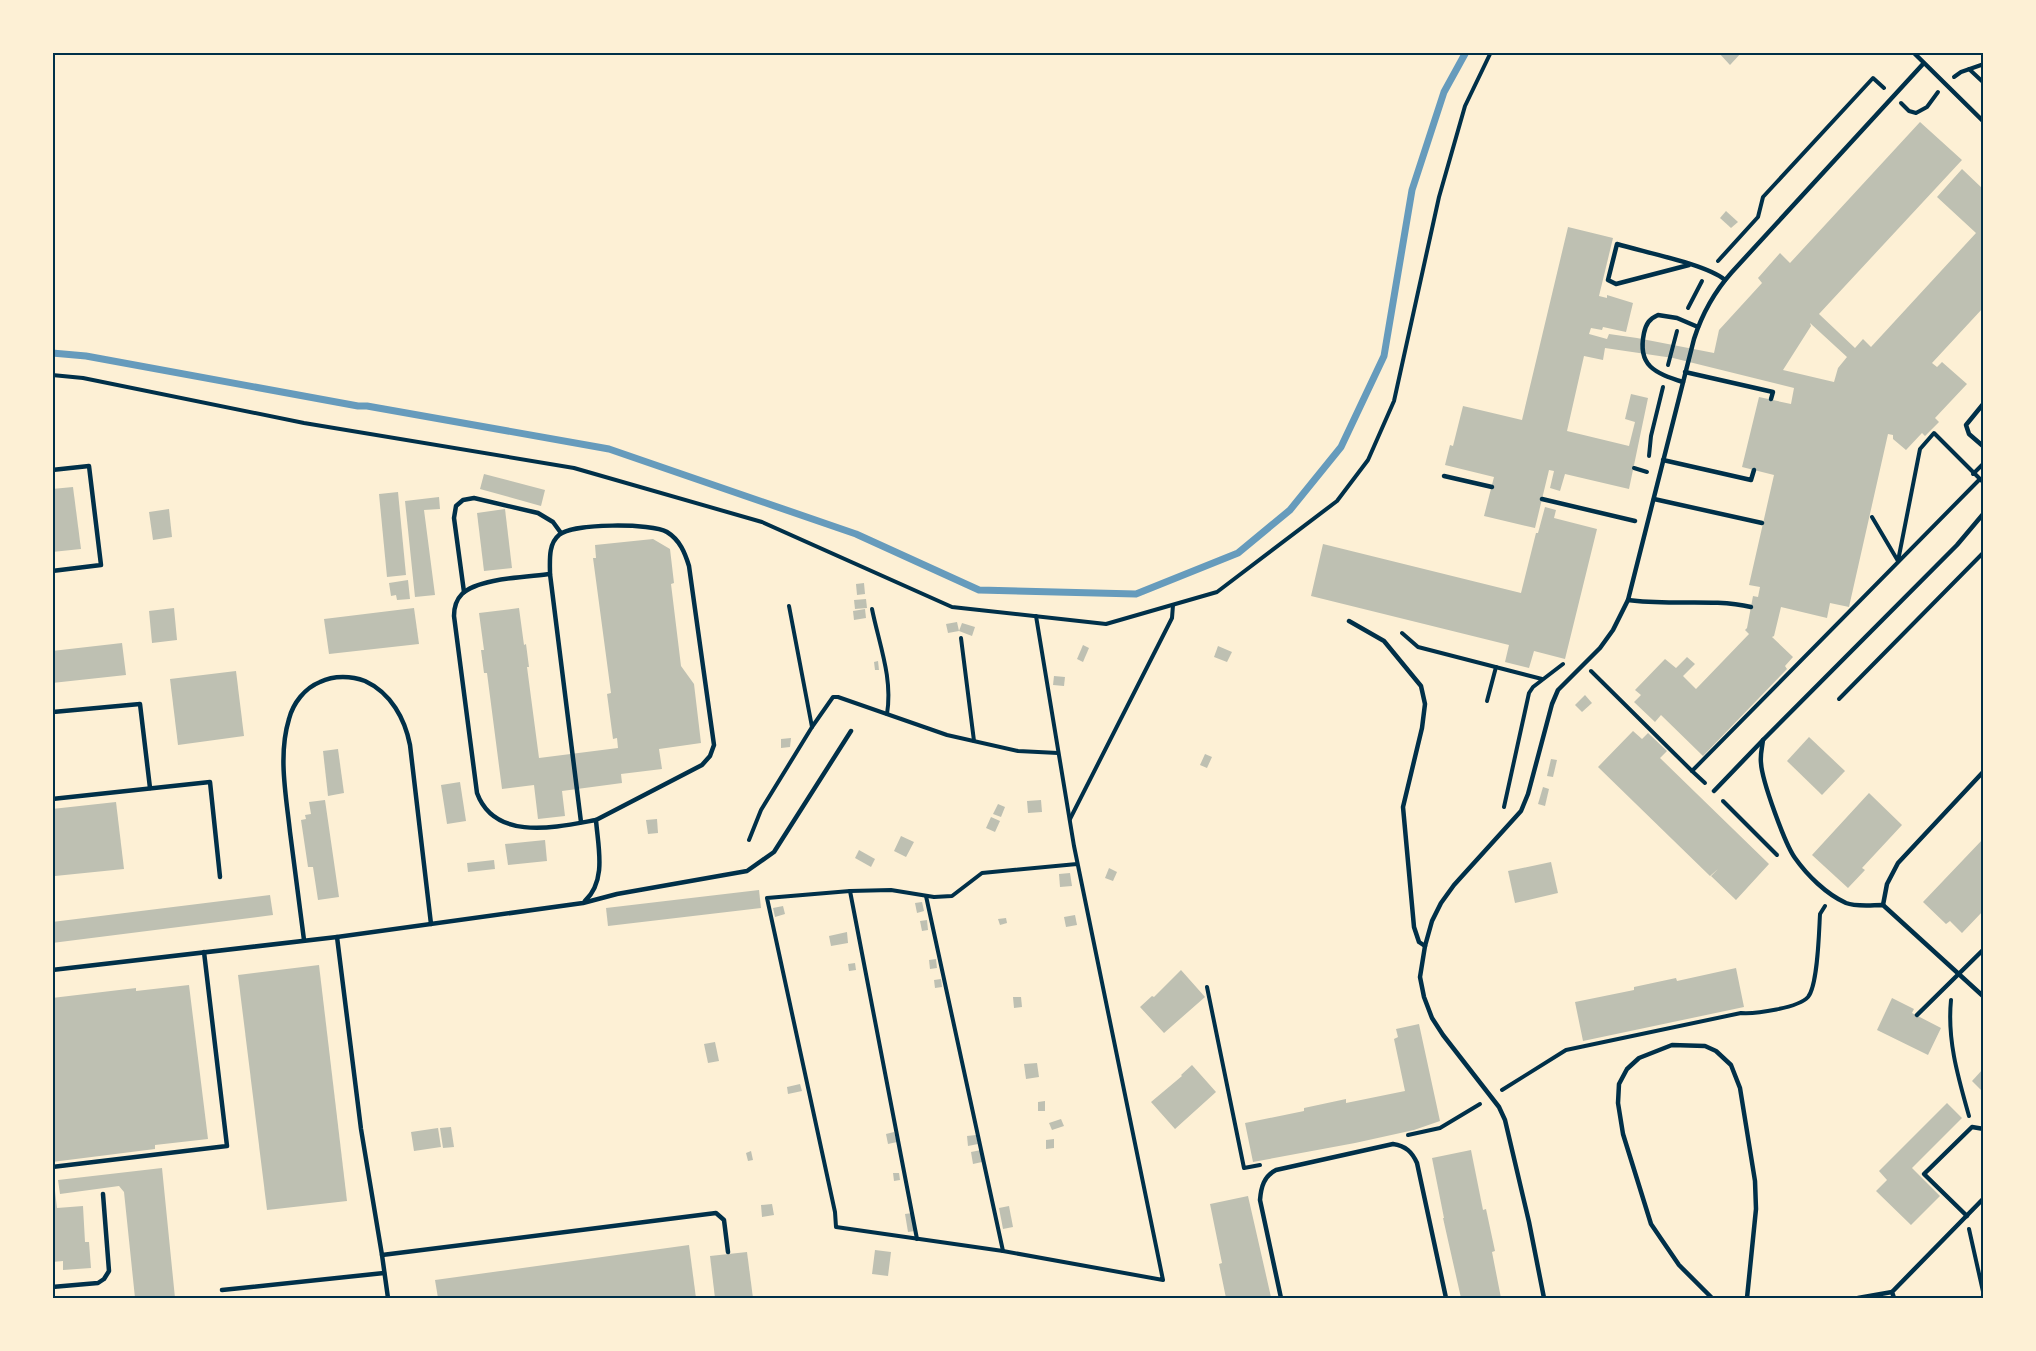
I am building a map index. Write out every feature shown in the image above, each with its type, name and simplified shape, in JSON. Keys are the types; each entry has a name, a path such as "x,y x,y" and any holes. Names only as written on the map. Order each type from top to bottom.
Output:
{"lane":[{"path":"1913,52 1983,122"},
{"path":"1544,1299 1510,1136 1499,1107 1443,1035 1432,1018 1424,997 1420,977 1432,921 1454,885 1521,811 1558,690 1585,664 1613,630 1628,600 1685,372 1698,327 1713,298 1725,280 1923,64"},
{"path":"1689,265 1616,284 1608,280 1617,244 1689,265 1709,271 1725,280"},
{"path":"1683,382 1666,377 1646,363 1641,347 1645,330 1647,324 1658,315 1677,318 1698,327"},
{"path":"1685,372 1773,392 1771,399"},
{"path":"1983,403 1966,425 1969,434 1983,447"},
{"path":"1663,460 1751,480 1754,470"},
{"path":"52,470 89,466 101,565 52,571"},
{"path":"1444,476 1492,487"},
{"path":"464,592 454,519 456,506 463,500 474,498 538,513 553,522 561,533"},
{"path":"1542,499 1635,521"},
{"path":"1654,500 1762,524"},
{"path":"1714,791 1957,545 1983,513"},
{"path":"550,574 479,585 464,592 456,602 454,616 477,793 486,810 497,819 516,826 533,828 581,822 596,820 702,765 711,753 714,745 713,736 689,566 679,542 664,530 654,528 567,529 554,540 550,553 550,574 581,822"},
{"path":"1628,600 1661,604 1727,603 1751,606"},
{"path":"1349,621 1383,641 1421,686 1425,704 1422,728 1403,807 1414,927 1419,942 1425,946"},
{"path":"304,940 286,795 284,747 289,718 295,704 310,687 333,678 357,678 372,685 391,701 404,723 413,762 431,924"},
{"path":"53,712 140,704 150,788"},
{"path":"52,970 337,937 583,903 617,894 747,871 774,852 851,731"},
{"path":"1763,740 1760,754 1763,777 1793,856 1832,896 1849,904 1883,905 1983,997"},
{"path":"1883,905 1887,884 1898,863 1983,771"},
{"path":"52,799 210,782 220,877"},
{"path":"583,903 599,878 596,820"},
{"path":"337,937 361,1129 388,1299"},
{"path":"1917,1015 1983,949"},
{"path":"52,1167 227,1146 204,952"},
{"path":"1712,1299 1679,1265 1651,1224 1623,1134 1618,1103 1622,1076 1627,1069 1639,1058 1672,1045 1705,1046 1716,1051 1731,1065 1740,1088 1755,1181 1756,1209 1748,1299"},
{"path":"1966,1216 1923,1173 1972,1127 1983,1129"},
{"path":"1281,1299 1260,1200 1262,1186 1268,1175 1276,1170 1393,1144 1409,1150 1417,1163 1446,1299"},
{"path":"52,1287 98,1282 104,1279 109,1271 103,1194"},
{"path":"1858,1299 1892,1292 1983,1198"},
{"path":"382,1256 716,1213 724,1220 728,1252"},
{"path":"222,1290 384,1273"},
{"path":"1892,1292 1894,1299"}],"path":[{"path":"52,375 83,378 304,423 574,468 762,522 952,607 1106,624 1217,592 1337,501 1368,460 1394,401 1439,197 1464,106 1491,52"},
{"path":"1969,69 1983,83"},
{"path":"1692,771 1898,561 1982,481 1934,433 1920,449 1898,561"},
{"path":"1973,474 1983,463"},
{"path":"1634,468 1648,472 1645,482"},
{"path":"1872,517 1898,561"},
{"path":"1839,699 1983,552"},
{"path":"1069,819 1172,618 1173,605"},
{"path":"789,606 812,727"},
{"path":"872,609 889,680 888,714"},
{"path":"1036,616 1077,864 1162,1280 1003,1251 836,1227 835,1212 767,898 891,890 926,896 952,896 982,873 1077,864"},
{"path":"1402,633 1418,647 1543,679"},
{"path":"961,638 974,741"},
{"path":"1504,807 1529,693 1533,687 1566,662"},
{"path":"1585,664 1780,858 1793,856"},
{"path":"1487,701 1496,667"},
{"path":"749,840 761,810 833,697 948,735 1018,751 1058,753"},
{"path":"850,891 917,1239"},
{"path":"926,896 1003,1251"},
{"path":"1406,1135 1440,1128 1566,1050 1741,1013 1755,1014 1801,1002 1809,996 1814,982 1820,914 1832,896"},
{"path":"1966,980 1951,1000 1949,1028 1953,1059 1972,1127"},
{"path":"1207,987 1244,1168 1267,1164"},
{"path":"1966,1216 1983,1296"}],"building":[{"path":"1718,52 1742,52 1730,65"},
{"path":"1920,122 1962,160 1819,314 1855,348 1863,339 1871,347 1976,233 1937,197 1962,169 1983,189 1983,308 1932,363 1937,367 1942,362 1967,384 1935,418 1939,422 1925,436 1922,433 1906,450 1893,439 1893,435 1888,434 1849,607 1830,603 1827,618 1781,607 1772,637 1793,657 1785,666 1787,669 1703,756 1661,715 1655,722 1634,702 1641,695 1635,690 1665,659 1676,668 1687,657 1695,664 1683,676 1696,689 1749,634 1745,630 1753,596 1758,597 1760,587 1749,585 1774,475 1742,467 1759,397 1791,404 1794,388 1673,358 1605,348 1603,360 1584,356 1567,431 1629,446 1635,422 1625,419 1631,394 1648,398 1629,489 1565,474 1560,491 1550,488 1554,471 1549,470 1535,528 1484,516 1494,477 1445,465 1450,445 1453,446 1463,406 1522,420 1568,227 1613,238 1599,296 1607,298 1607,295 1633,303 1626,332 1603,327 1602,330 1591,328 1589,334 1607,339 1609,334 1714,353 1719,330 1762,283 1758,278 1780,253 1790,263","holes":["1810,323 1847,357 1838,368 1834,382 1783,370 1811,326"]},
{"path":"1726,211 1738,222 1731,228 1720,218"},
{"path":"484,474 545,490 541,506 480,489"},
{"path":"73,487 81,549 52,552 52,489"},
{"path":"398,492 406,575 387,577 379,494"},
{"path":"439,497 440,509 424,510 435,595 415,597 405,501"},
{"path":"1545,507 1556,510 1554,518 1597,529 1565,659 1534,651 1529,668 1505,662 1509,645 1311,596 1323,544 1521,593"},
{"path":"169,509 172,537 153,540 149,512"},
{"path":"505,509 512,568 484,571 477,513"},
{"path":"653,539 670,549 674,583 671,584 681,666 694,684 701,743 659,749 662,769 621,774 622,783 562,791 565,816 538,819 534,785 502,789 487,673 484,673 481,650 484,650 479,613 519,608 524,645 526,644 539,758 618,748 617,738 613,739 607,694 611,693 593,558 596,558 595,545"},
{"path":"408,580 410,599 397,600 396,595 391,596 389,583"},
{"path":"864,583 865,594 857,595 856,584"},
{"path":"866,599 867,608 855,609 854,600"},
{"path":"174,608 177,640 152,643 149,611"},
{"path":"414,608 419,644 329,654 324,619"},
{"path":"865,609 866,618 854,620 853,611"},
{"path":"957,622 959,631 948,633 946,624"},
{"path":"962,623 975,627 972,636 959,631"},
{"path":"122,643 126,675 52,683 52,651"},
{"path":"1083,645 1089,648 1083,662 1077,659"},
{"path":"1218,646 1232,652 1227,662 1214,657"},
{"path":"878,661 879,670 875,670 874,662"},
{"path":"236,671 244,736 178,745 170,679"},
{"path":"1054,676 1065,677 1064,686 1053,685"},
{"path":"1585,695 1592,703 1582,712 1575,705"},
{"path":"1633,731 1642,739 1648,733 1667,751 1660,758 1769,864 1736,900 1711,876 1718,869 1710,876 1598,767"},
{"path":"1809,737 1845,771 1822,795 1787,761"},
{"path":"791,738 790,747 781,748 781,739"},
{"path":"338,749 344,793 328,796 323,751"},
{"path":"1205,754 1212,757 1207,768 1200,765"},
{"path":"1551,759 1557,760 1553,777 1547,776"},
{"path":"460,782 466,821 447,824 441,785"},
{"path":"1543,787 1549,789 1545,806 1538,804"},
{"path":"1869,793 1902,825 1862,868 1865,870 1848,888 1812,855"},
{"path":"325,800 339,897 318,900 313,867 308,867 301,820 306,819 305,815 311,814 309,802"},
{"path":"1041,800 1042,812 1028,813 1027,801"},
{"path":"116,802 124,869 55,876 52,852 52,809"},
{"path":"998,804 1005,807 1001,817 993,814"},
{"path":"991,817 1000,821 995,832 986,828"},
{"path":"657,819 658,833 648,834 646,820"},
{"path":"901,836 914,842 906,857 894,851"},
{"path":"1983,839 1983,911 1962,933 1950,921 1946,924 1923,902"},
{"path":"545,840 547,861 508,865 505,844"},
{"path":"859,850 875,859 871,867 855,858"},
{"path":"494,860 495,869 468,872 467,863"},
{"path":"1551,862 1558,893 1515,903 1508,871"},
{"path":"1109,868 1117,872 1113,881 1105,878"},
{"path":"1070,873 1072,886 1060,887 1059,874"},
{"path":"759,890 761,908 608,926 606,908"},
{"path":"270,895 273,915 52,943 52,922"},
{"path":"922,902 924,911 917,913 915,903"},
{"path":"783,906 785,914 775,917 773,908"},
{"path":"1075,915 1077,925 1066,927 1064,917"},
{"path":"1006,918 1007,923 1000,925 998,919"},
{"path":"927,920 928,930 922,931 920,921"},
{"path":"847,932 848,943 831,946 829,936"},
{"path":"936,959 937,968 930,969 929,960"},
{"path":"855,963 856,970 849,971 848,964"},
{"path":"319,965 347,1201 267,1210 238,975"},
{"path":"1736,968 1744,1007 1583,1041 1575,1002 1634,990 1634,987 1676,978 1677,981"},
{"path":"1181,970 1205,997 1164,1033 1140,1007 1152,996 1154,997"},
{"path":"941,979 942,987 935,988 934,980"},
{"path":"189,985 208,1139 155,1145 155,1149 52,1162 52,998 136,988 136,991"},
{"path":"1013,997 1021,997 1022,1007 1014,1008"},
{"path":"1892,998 1914,1009 1912,1013 1941,1028 1928,1055 1877,1030"},
{"path":"1419,1024 1440,1121 1414,1130 1355,1143 1253,1162 1245,1123 1304,1111 1304,1108 1346,1099 1346,1103 1405,1091 1394,1039 1398,1037 1396,1029"},
{"path":"715,1042 719,1061 708,1063 704,1044"},
{"path":"1037,1063 1039,1077 1026,1079 1024,1064"},
{"path":"1192,1065 1216,1092 1175,1129 1151,1102"},
{"path":"1983,1069 1983,1092 1972,1081"},
{"path":"800,1084 802,1091 788,1094 787,1087"},
{"path":"1045,1101 1045,1111 1038,1111 1038,1102"},
{"path":"1947,1103 1962,1118 1912,1168 1940,1196 1911,1225 1876,1191 1887,1180 1879,1171"},
{"path":"1061,1119 1064,1126 1052,1130 1049,1123"},
{"path":"451,1127 454,1147 443,1148 440,1128"},
{"path":"438,1128 441,1147 414,1151 411,1132"},
{"path":"894,1132 897,1142 888,1144 886,1134"},
{"path":"976,1135 978,1144 968,1146 967,1136"},
{"path":"1054,1139 1054,1148 1046,1149 1046,1140"},
{"path":"981,1150 982,1162 973,1164 971,1152"},
{"path":"1471,1150 1483,1210 1486,1209 1495,1251 1492,1252 1501,1298 1461,1298 1443,1218 1432,1158"},
{"path":"751,1151 753,1160 748,1161 746,1153"},
{"path":"162,1168 175,1298 135,1298 124,1192 119,1186 60,1194 58,1180"},
{"path":"893,1173 899,1173 900,1180 894,1181"},
{"path":"52,1182 54,1182 57,1208 83,1206 85,1242 89,1242 91,1268 63,1270 63,1261 52,1262"},
{"path":"1248,1196 1271,1297 1226,1298 1219,1264 1222,1263 1210,1204"},
{"path":"772,1204 774,1215 762,1217 761,1205"},
{"path":"1009,1206 1013,1227 1003,1229 999,1208"},
{"path":"912,1213 915,1231 908,1232 905,1214"},
{"path":"689,1245 696,1298 438,1298 435,1280"},
{"path":"875,1250 891,1252 888,1276 872,1274"},
{"path":"747,1252 753,1298 715,1298 710,1256"}],"waterway":[{"path":"52,353 86,356 609,449 856,534 979,590 1136,594 1238,553 1290,510 1341,447 1384,356 1412,190 1444,92 1466,52"}]}
